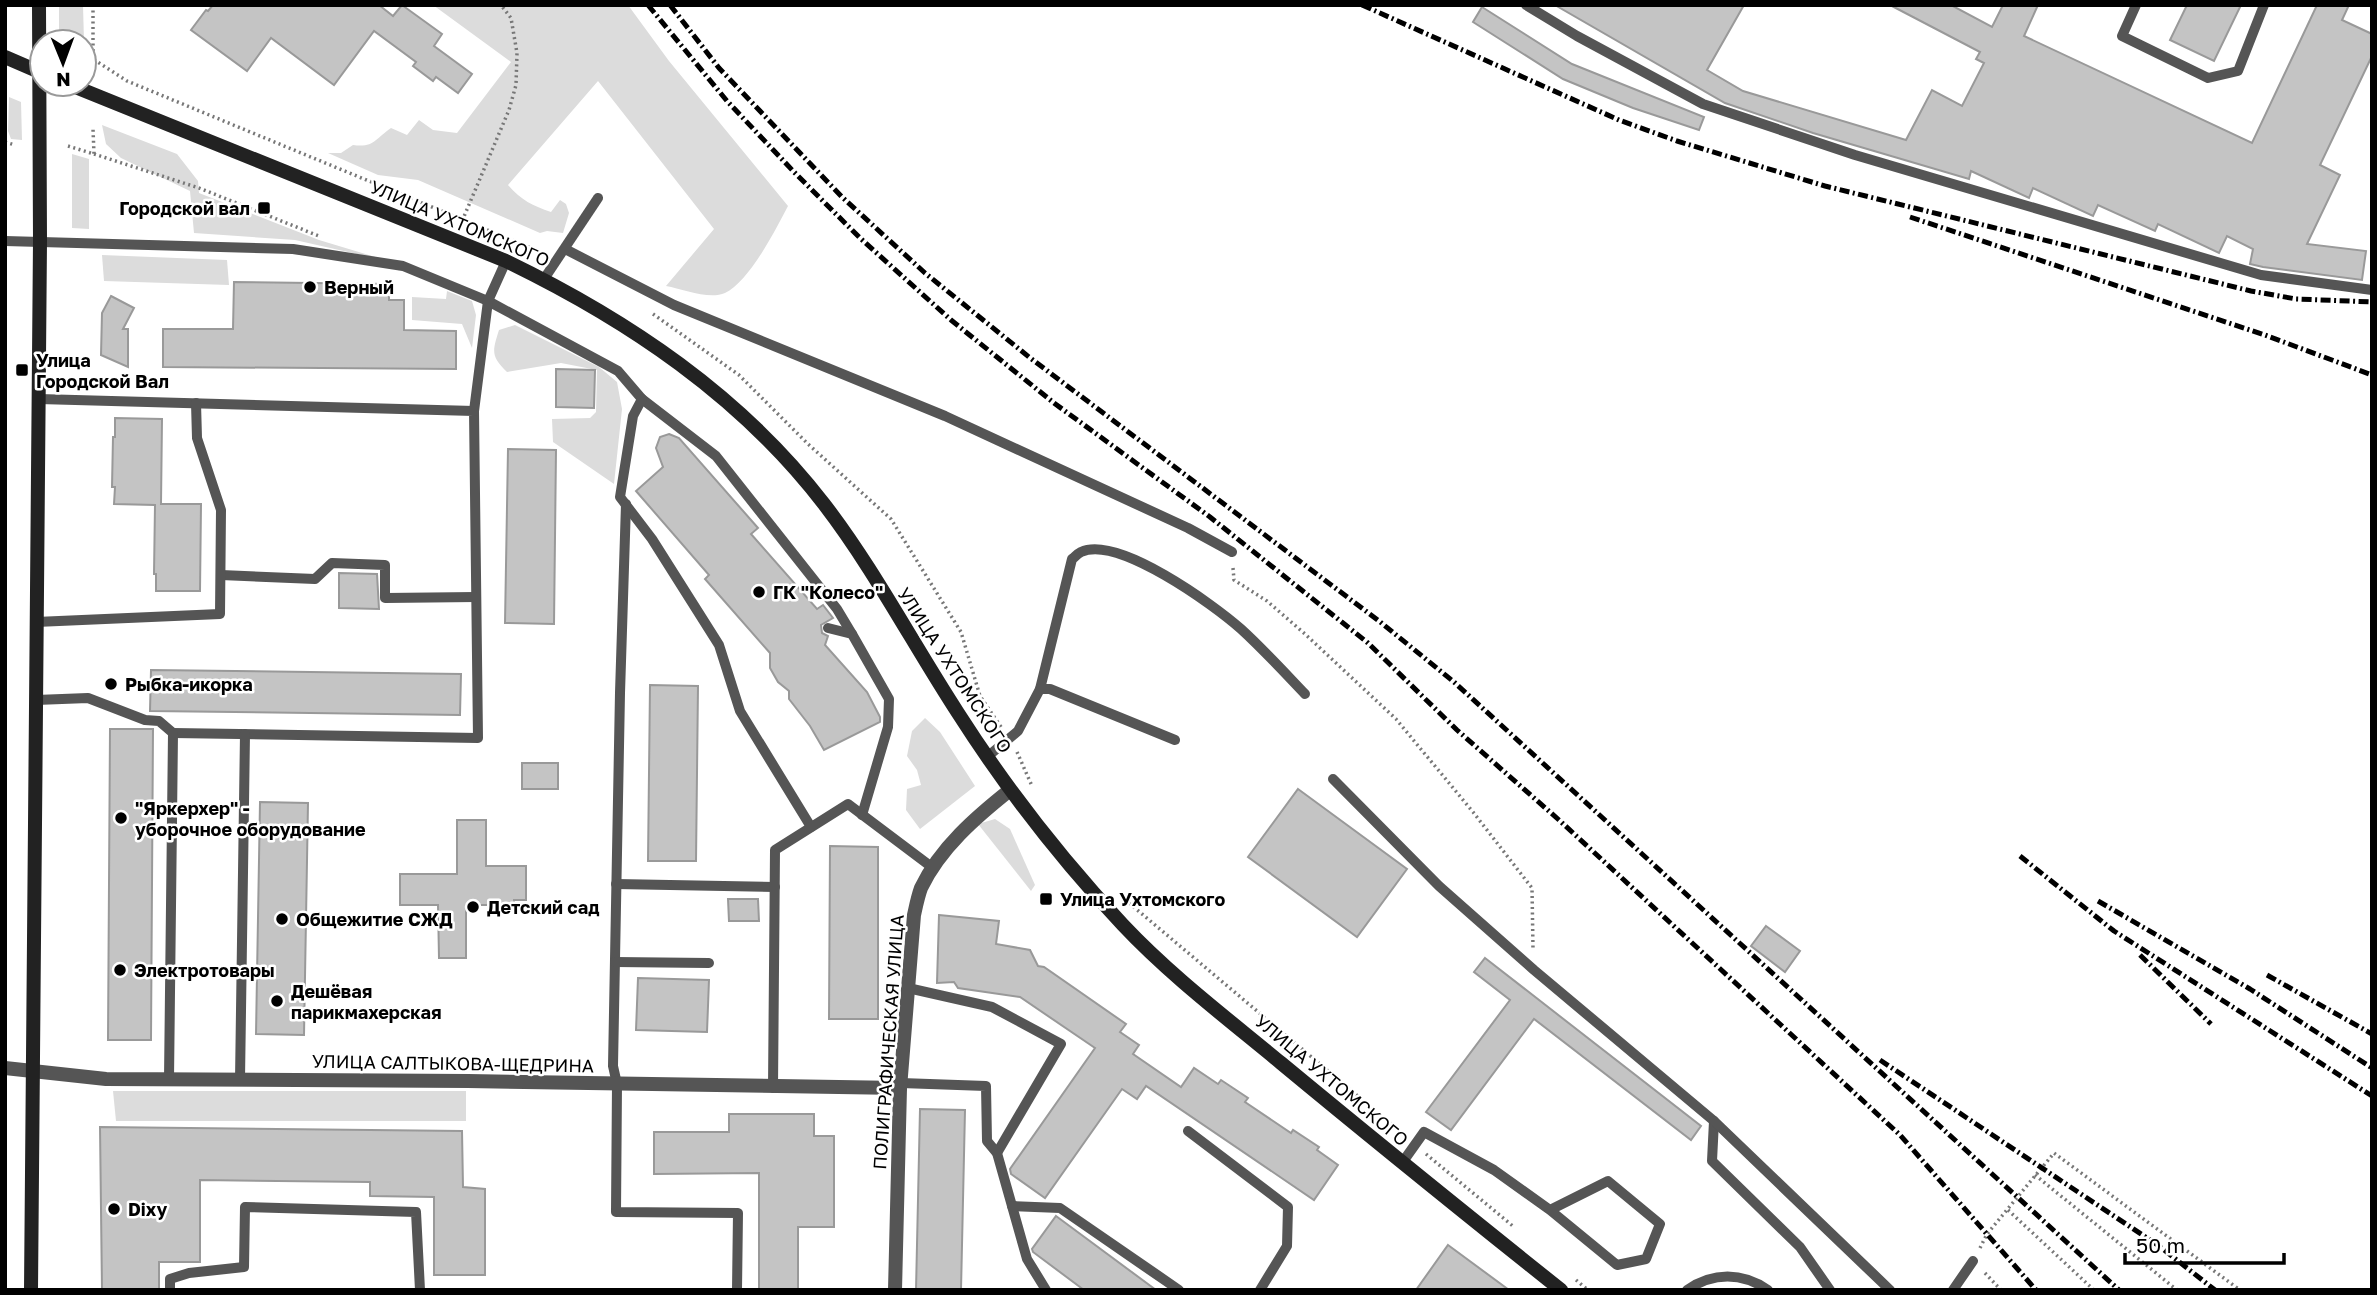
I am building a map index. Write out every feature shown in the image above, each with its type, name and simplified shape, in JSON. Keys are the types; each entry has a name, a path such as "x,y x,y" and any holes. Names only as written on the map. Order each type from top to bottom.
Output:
{"street":[{"path":"39,5 40,28"},
{"path":"5,57 28,67"},
{"name":"УЛИЦА УХТОМСКОГО","path":"98,96 506,261 544,279 624,325 691,371 738,410 824,505 1010,790 1102,901 1156,958 1402,1163 1561,1290"},
{"path":"31,1290 41,98"},
{"name":"ПОЛИГРАФИЧЕСКАЯ УЛИЦА","path":"895,1290 901,1086 914,915 921,889 933,869 968,824 1010,790"},
{"name":"УЛИЦА САЛТЫКОВА-ЩЕДРИНА","path":"5,1068 95,1078 773,1088 901,1086"}],"lane":[{"path":"1526,5 1577,36 1703,104 1855,155 2261,275 2372,290"},
{"path":"2136,5 2122,36 2208,78 2238,71 2264,5"},
{"path":"544,279 598,198"},
{"path":"5,241 293,249 404,266 488,301 618,371 642,399 716,456 837,609 889,699 888,727 862,815"},
{"path":"565,248 674,305 946,416 1188,528 1233,552"},
{"path":"36,700 88,698 145,720 159,721 173,733 478,738 474,411 488,301 506,261"},
{"path":"39,399 474,411"},
{"path":"642,399 633,416 620,497 652,539 719,645 740,710 811,827"},
{"path":"36,622 220,614 221,510 197,438 196,403"},
{"path":"626,504 613,1066 617,1084 617,1212 738,1213 737,1290"},
{"path":"987,757 1018,731 1040,689 1072,559 1081,552 1097,551 1134,560 1188,588 1240,629 1306,694"},
{"path":"221,575 315,579 332,564 385,565 386,598 476,597"},
{"path":"828,628 852,634"},
{"path":"1040,689 1050,689 1175,740"},
{"path":"169,1079 173,733"},
{"path":"240,1080 245,734"},
{"path":"1333,779 1439,886 1534,970 1714,1121 1890,1290"},
{"path":"773,1088 775,850 848,804 933,869"},
{"path":"616,884 775,887"},
{"path":"615,962 709,963"},
{"path":"908,988 992,1007 1061,1044 998,1153"},
{"path":"901,1086 986,1086 986,1141 998,1153 1027,1259 1046,1290"},
{"path":"1714,1121 1712,1161 1800,1247 1830,1290"},
{"path":"1188,1131 1288,1206 1287,1246 1260,1290"},
{"path":"1402,1163 1424,1132 1494,1170 1550,1210 1617,1265 1646,1259 1660,1224 1608,1181 1550,1210"},
{"path":"1012,1206 1060,1208 1179,1290"},
{"path":"170,1290 170,1279 189,1273 244,1267 245,1207 416,1212 420,1290"},
{"path":"1953,1290 1973,1261"},
{"path":"1687,1290 1698,1282 1727,1276 1754,1280 1768,1290"}],"path":[{"path":"93,5 93,28"},
{"path":"454,240 509,110 516,85 517,53 511,18 501,5"},
{"path":"93,129 94,154"},
{"path":"5,142 15,145"},
{"path":"68,146 200,188 322,237"},
{"path":"1233,552 1234,580 1267,601 1396,719 1532,888 1534,970"},
{"path":"2001,1290 1973,1261 1987,1234 2054,1153 2241,1290"},
{"path":"2035,1175 2177,1290"},
{"path":"2008,1209 2094,1290"}],"shaded area":[{"path":"59,5 83,5 84,28 59,28"},
{"path":"433,5 628,5 669,61 788,206 761,254 743,278 734,287 719,295 704,295 666,286 714,229 598,81 508,185 528,202 551,212 560,200 566,204 569,213 563,233 540,233 418,180 378,175 328,153 341,153 353,145 370,144 391,128 407,135 419,120 433,130 457,133 511,62"},
{"path":"9,97 21,102 22,140 11,139 8,131"},
{"path":"102,125 177,154 198,181 199,193 319,240 392,262 295,240 194,233 190,191 121,158 106,144"},
{"path":"72,154 89,159 89,229 72,228"},
{"path":"102,255 227,260 229,285 104,281"},
{"path":"447,291 472,301 476,315 472,348 462,324 412,320 412,297 446,299"},
{"path":"515,325 599,367 617,382 622,409 614,484 553,442 552,419 590,418 596,412 597,370 561,363 507,372 494,353 495,344 499,330"},
{"path":"925,718 940,732 975,786 920,829 906,810 907,789 921,785 917,770 907,756 912,731"},
{"path":"995,819 1010,829 1035,885 1031,891 978,824"},
{"path":"113,1091 466,1091 466,1121 116,1121"}],"building":[{"path":"213,5 379,5 393,16 402,5 442,34 434,46 472,74 458,93 436,77 433,81 413,66 416,62 374,31 334,85 271,38 247,71 191,30"},
{"path":"1555,5 1744,5 1707,70 1743,91 1906,140 1932,90 1962,106 1984,63 1976,59 1980,52 1890,5 1951,5 1992,27 2003,5 2038,5 2024,36 2252,143 2317,5 2349,5 2342,20 2372,34 2372,56 2320,165 2340,175 2307,244 2366,251 2362,280 2250,264 2253,249 2227,236 2219,253 2158,224 2155,231 2098,205 2093,216 2033,188 2029,198 1971,171 1969,179 1813,133 1725,103"},
{"path":"2187,5 2241,5 2214,61 2170,40"},
{"path":"1482,7 1572,64 1704,117 1699,130 1633,108 1563,79 1473,22"},
{"path":"234,282 389,284 389,300 404,300 404,330 456,331 456,369 163,367 163,329 233,329"},
{"path":"111,296 134,308 123,329 128,329 128,367 101,355 102,313"},
{"path":"556,369 595,370 594,408 556,407"},
{"path":"115,418 162,419 161,504 201,504 200,591 156,591 155,505 114,504 115,487 112,487"},
{"name":"ГК \"Колесо\"","path":"669,434 679,438 758,528 751,534 817,609 823,605 833,618 821,625 822,633 828,636 825,645 867,692 880,722 824,750 789,699 789,691 778,682 770,668 770,653 705,579 709,575 636,491 663,467 656,448 660,437"},
{"path":"508,449 556,450 554,624 505,623"},
{"path":"339,573 377,574 379,609 339,608"},
{"path":"151,670 461,674 460,715 150,711"},
{"path":"650,685 698,686 696,861 648,861"},
{"path":"110,729 153,729 151,1040 108,1040"},
{"path":"522,763 558,763 558,789 522,789"},
{"path":"1298,789 1407,869 1357,937 1248,857"},
{"name":"Общежитие СЖД","path":"260,802 308,803 304,1035 256,1034"},
{"path":"457,820 486,820 486,866 526,866 526,900 514,900 514,905 466,905 466,958 439,958 438,905 400,905 400,874 457,874"},
{"path":"830,846 878,847 878,1019 829,1019"},
{"path":"728,899 758,899 759,921 729,921"},
{"path":"939,915 999,921 996,944 1030,950 1038,966 1044,967 1126,1024 1120,1032 1139,1045 1133,1054 1181,1087 1194,1068 1218,1084 1221,1080 1248,1098 1245,1102 1291,1133 1293,1130 1319,1147 1317,1150 1338,1165 1314,1200 1146,1086 1137,1099 1122,1089 1045,1198 1011,1174 1010,1169 1095,1048 1020,997 958,988 954,982 937,983"},
{"path":"1766,926 1800,951 1785,972 1751,946"},
{"path":"1485,958 1701,1126 1691,1140 1534,1019 1451,1130 1426,1112 1510,1000 1474,972"},
{"path":"638,978 709,980 707,1032 636,1030"},
{"path":"920,1109 965,1110 961,1290 916,1290"},
{"path":"729,1114 814,1114 814,1136 834,1136 834,1227 798,1227 798,1290 759,1290 759,1173 654,1174 654,1132 729,1132"},
{"path":"100,1127 462,1131 463,1187 485,1189 485,1275 434,1275 434,1197 370,1196 370,1182 200,1180 200,1262 159,1262 159,1290 102,1290"},
{"path":"1056,1216 1156,1290 1084,1290 1033,1252 1032,1249"},
{"path":"1448,1245 1509,1290 1416,1290"}],"railway":[{"path":"648,5 727,101 860,238 951,320 1054,403 1210,517 1368,643 1457,730 1559,820 1900,1135 2036,1290"},
{"path":"670,5 719,68 842,197 925,273 1029,357 1379,621 1454,682 2119,1290"},
{"path":"1362,5 1619,120 1677,141 1825,186 2251,291 2296,299 2372,302"},
{"path":"1910,217 2265,335 2372,375"},
{"path":"2020,856 2114,931 2372,1096"},
{"path":"2098,901 2250,989 2372,1068"},
{"path":"2140,955 2211,1024"},
{"path":"2267,975 2372,1034"},
{"path":"1880,1060 2159,1246 2215,1290"}],"place":[{"name":"Городской вал","path":"264,208"},
{"name":"Верный","path":"310,287"},
{"name":"Улица Городской Вал","path":"22,370"},
{"name":"ГК \"Колесо\"","path":"759,592"},
{"name":"Рыбка-икорка","path":"111,684"},
{"name":"\"Яркерхер\" - уборочное оборудование","path":"121,818"},
{"name":"Улица Ухтомского","path":"1046,899"},
{"name":"Детский сад","path":"473,907"},
{"name":"Общежитие СЖД","path":"282,919"},
{"name":"Электротовары","path":"120,970"},
{"name":"Дешёвая парикмахерская","path":"277,1001"},
{"name":"Dixy","path":"114,1209"}]}
